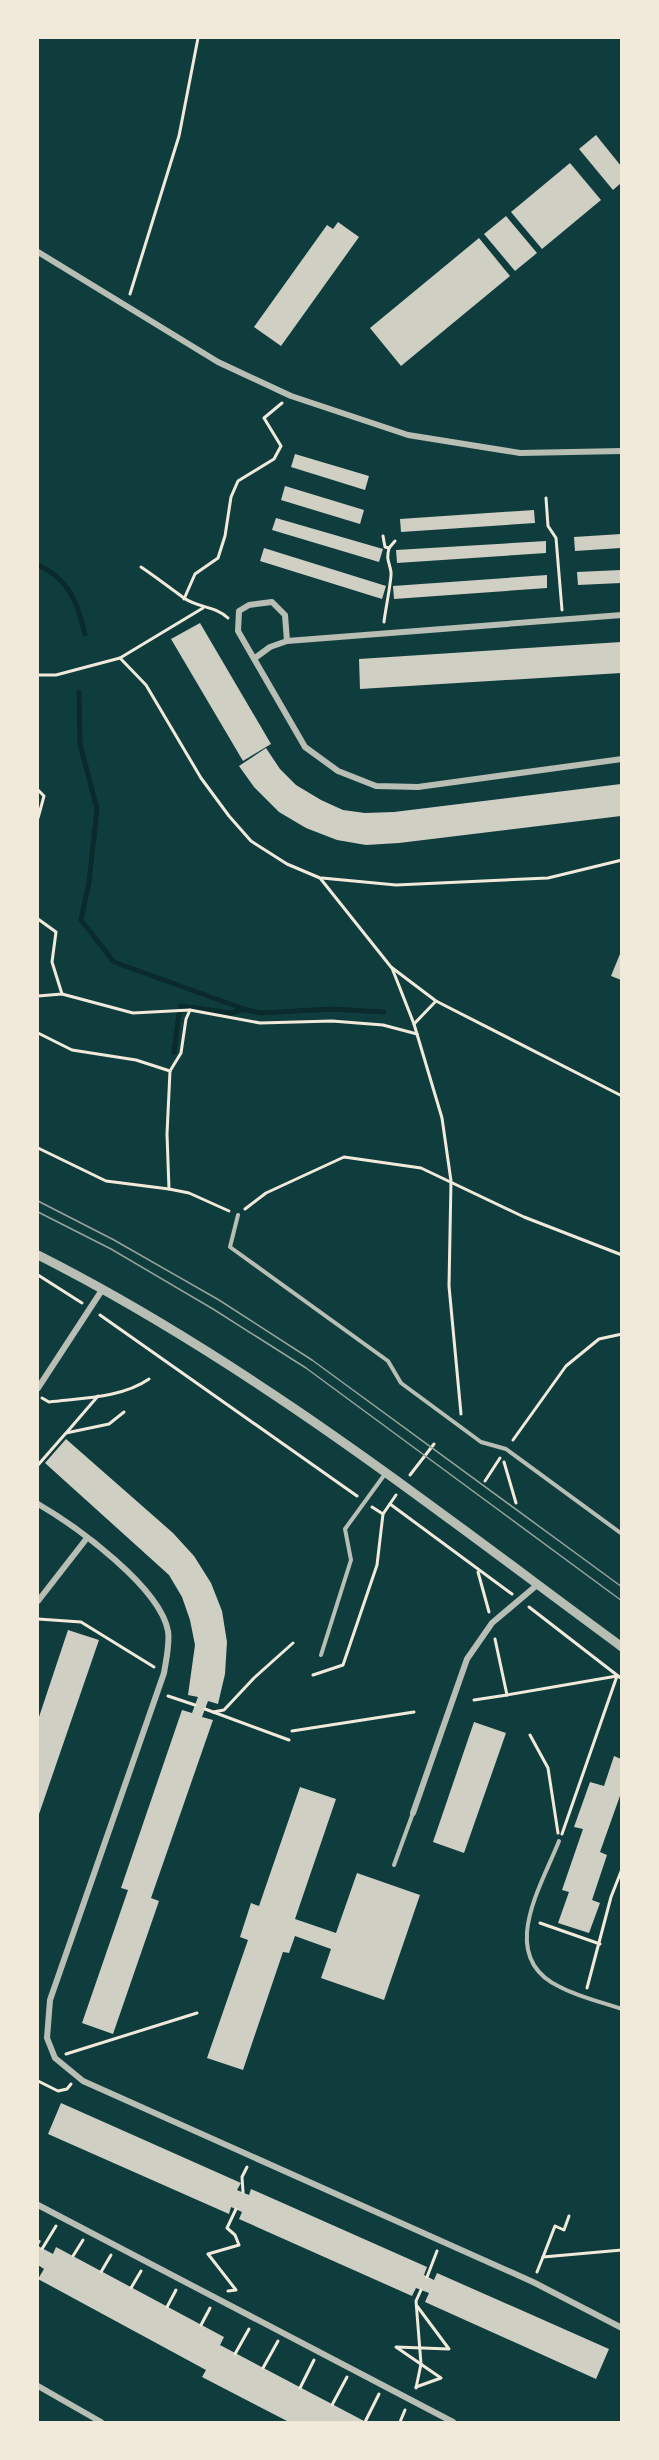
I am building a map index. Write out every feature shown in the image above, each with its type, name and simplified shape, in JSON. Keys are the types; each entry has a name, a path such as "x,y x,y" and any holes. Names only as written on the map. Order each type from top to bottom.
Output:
{"street":[{"path":"38,252 218,362 291,396 408,435 520,453 621,451"},
{"path":"287,641 285,615 272,602 249,605 240,612 238,631 305,747 338,771 376,786 418,787 621,759"},
{"path":"255,658 270,647 287,641 621,615"},
{"path":"38,1255 168,1326 226,1363 387,1473 621,1647"},
{"path":"38,1388 102,1290"},
{"path":"38,1504 64,1519 145,1589 159,1607 168,1632 164,1673 50,2000 47,2038 55,2058 76,2078 533,2282 621,2328"},
{"path":"38,1601 87,1538"},
{"path":"413,1813 467,1659 492,1623 537,1585"},
{"path":"38,2205 453,2422"},
{"path":"38,2386 101,2422"}],"lane":[{"path":"238,1215 230,1247 388,1361 401,1383 481,1442 506,1449 621,1534"},
{"path":"321,1655 351,1560 345,1528 387,1473"},
{"path":"394,1864 413,1813"},
{"path":"560,1841 528,1919 525,1939 528,1957 536,1970 559,1987 621,2009"}],"path":[{"path":"126,307 179,136 198,38"},
{"path":"184,599 195,574 218,558 225,536 231,497 238,481 274,459 281,446 264,418 291,396"},
{"path":"546,498 548,526 556,538 562,611"},
{"path":"383,536 385,547 389,548"},
{"path":"384,633 385,598 391,573 386,562 389,548 395,541"},
{"path":"141,567 173,587 184,599 216,609 227,616 238,631"},
{"path":"38,675 56,675 120,658 205,607"},
{"path":"120,658 146,685 201,778 251,842 287,864 320,878 396,885 548,878 621,860"},
{"path":"38,790 44,796 38,818"},
{"path":"320,878 391,967 436,1001 621,1096"},
{"path":"38,919 56,932 52,962 62,994"},
{"path":"391,967 414,1024 442,1118 451,1181 449,1286 463,1428"},
{"path":"38,996 62,994 133,1013 190,1010 260,1023 332,1021 383,1025 417,1034"},
{"path":"414,1024 436,1001"},
{"path":"169,1189 167,1134 170,1071 181,1053 186,1019 190,1010"},
{"path":"38,1033 72,1050 136,1060 170,1071"},
{"path":"38,1148 106,1181 189,1193 238,1215 266,1193 344,1157 421,1168 524,1216 621,1255"},
{"path":"38,1275 91,1308 383,1514"},
{"path":"506,1449 566,1366 599,1339 621,1334"},
{"path":"38,1396 49,1402 99,1395 138,1387 149,1379"},
{"path":"38,1465 99,1395"},
{"path":"66,1433 109,1425 124,1412"},
{"path":"313,1675 342,1665 377,1565 383,1514 434,1444"},
{"path":"502,1454 516,1503"},
{"path":"485,1481 498,1461"},
{"path":"390,1504 520,1599 620,1677"},
{"path":"478,1570 507,1695"},
{"path":"38,1619 81,1622 164,1673"},
{"path":"213,1713 225,1710 254,1678 293,1644"},
{"path":"474,1700 620,1677"},
{"path":"560,1841 620,1677"},
{"path":"157,1693 195,1705"},
{"path":"205,1709 289,1740"},
{"path":"292,1731 414,1712"},
{"path":"530,1734 548,1768 560,1841"},
{"path":"585,1996 611,1897 621,1869"},
{"path":"543,1924 600,1944"},
{"path":"55,2058 197,2013"},
{"path":"38,2081 58,2091 67,2089 76,2078"},
{"path":"242,2177 243,2192"},
{"path":"222,2291 236,2290 208,2254 239,2245 235,2235 227,2228 236,2209"},
{"path":"533,2282 555,2226 564,2230 569,2216"},
{"path":"42,2249 62,2217"},
{"path":"73,2256 88,2231"},
{"path":"427,2277 441,2241"},
{"path":"101,2272 117,2246"},
{"path":"543,2258 621,2250"},
{"path":"131,2288 146,2261"},
{"path":"166,2307 182,2281"},
{"path":"421,2290 417,2306 422,2364"},
{"path":"201,2325 216,2299"},
{"path":"416,2387 441,2378 396,2347 449,2349 417,2306"},
{"path":"235,2354 254,2319"},
{"path":"263,2368 282,2333"},
{"path":"300,2388 319,2352"},
{"path":"332,2405 351,2369"},
{"path":"365,2422 384,2386"}],"building":[{"path":"596,135 621,166 621,183 613,190 579,149"},
{"path":"570,163 601,200 542,249 511,212"},
{"path":"506,216 537,253 515,271 484,234"},
{"path":"338,222 359,237 281,346 254,327 327,225 333,229"},
{"path":"479,238 510,276 401,366 370,328"},
{"path":"295,454 369,476 365,490 291,467"},
{"path":"285,486 364,510 360,524 281,500"},
{"path":"534,510 535,523 401,532 400,519"},
{"path":"276,518 383,549 379,562 272,530"},
{"path":"621,534 621,548 575,551 574,537"},
{"path":"546,541 546,553 397,563 396,550"},
{"path":"264,548 386,586 382,599 260,561"},
{"path":"621,570 621,583 578,585 577,572"},
{"path":"547,575 547,588 394,599 393,586"},
{"path":"200,623 271,744 243,761 171,639"},
{"path":"621,642 621,673 360,689 359,659"},
{"path":"266,748 280,769 296,785 343,810 365,813 394,812 621,784 621,816 399,843 366,845 337,840 306,828 279,812 254,787 239,766"},
{"path":"621,955 621,980 611,976"},
{"path":"66,1439 173,1533 194,1556 211,1583 222,1611 227,1642 225,1674 218,1704 208,1701 202,1717 213,1720 151,1898 159,1901 113,2034 82,2023 128,1890 121,1888 182,1710 192,1713 198,1697 188,1695 195,1645 182,1597 169,1575 45,1463"},
{"path":"68,1630 99,1640 38,1817 38,1720"},
{"path":"474,1722 506,1733 464,1853 433,1842"},
{"path":"614,1756 621,1759 621,1793 600,1852 607,1855 592,1900 600,1903 589,1933 558,1923 569,1892 562,1890 583,1829 574,1827 590,1782 604,1786"},
{"path":"300,1787 336,1799 295,1919 336,1933 357,1873 420,1895 384,2000 321,1978 331,1949 295,1936 289,1953 283,1952 243,2070 207,2058 248,1940 240,1937 251,1903 259,1906"},
{"path":"61,2103 241,2183 237,2190 249,2195 251,2189 427,2267 424,2275 434,2280 437,2273 609,2349 596,2379 425,2302 429,2293 416,2288 412,2296 239,2219 242,2212 231,2207 229,2214 48,2134"},
{"path":"38,2246 53,2254 56,2247 224,2337 220,2345 366,2422 289,2422 202,2377 206,2370 38,2279 44,2269 38,2265"}],"waterway":[{"path":"38,565 58,578 71,593 85,634"},
{"path":"79,692 80,744 97,809 89,882 81,920 114,962 261,1013 331,1009 384,1012"},
{"path":"181,1006 230,1013 242,1010"},
{"path":"174,1052 179,1014"}],"tram line":[{"path":"38,1201 114,1240 219,1300 312,1360 622,1587"},
{"path":"38,1212 111,1249 213,1309 306,1368 622,1601"}]}
